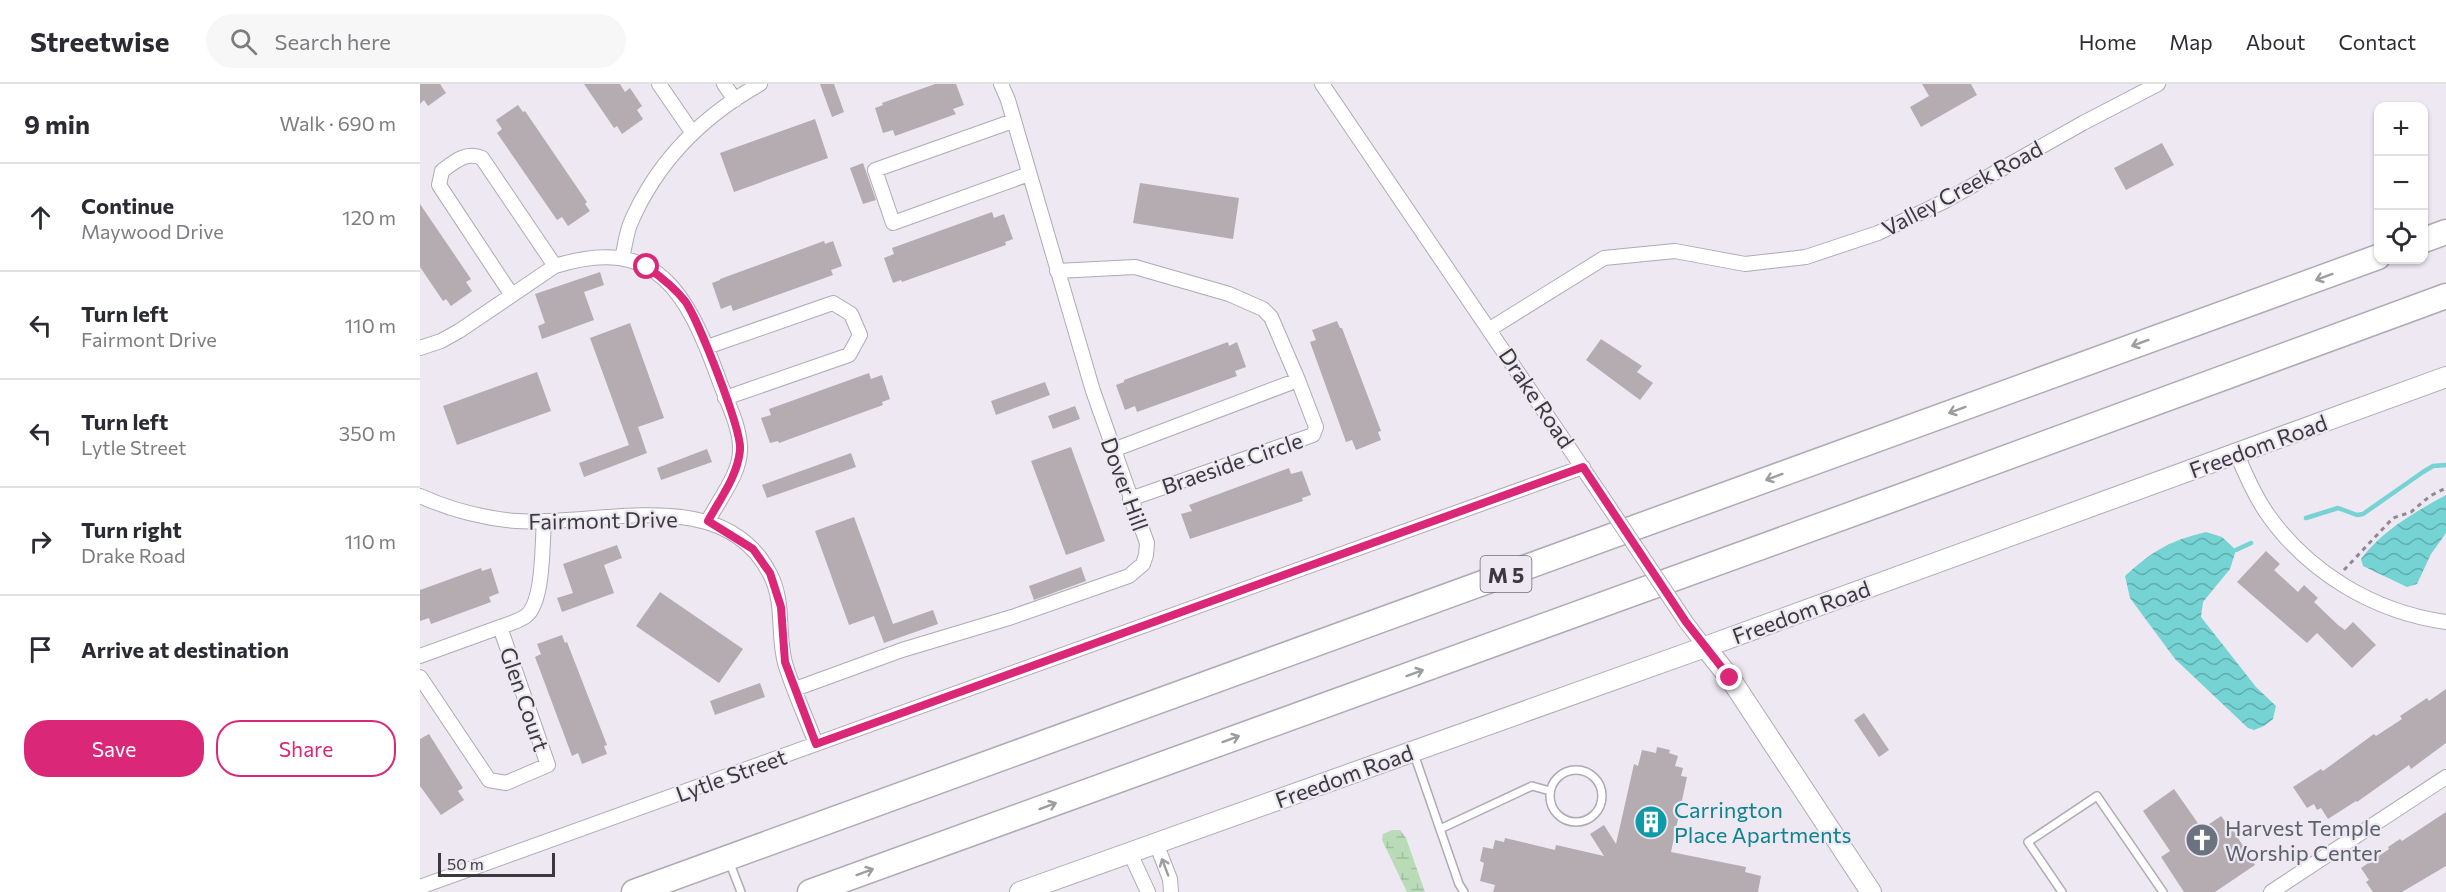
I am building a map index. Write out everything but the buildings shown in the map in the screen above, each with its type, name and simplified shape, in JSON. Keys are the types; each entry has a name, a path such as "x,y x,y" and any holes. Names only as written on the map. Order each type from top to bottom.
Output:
{"highway":[{"path":"2428,239 2446,232"},
{"name":"M 5","path":"634,892 2374,258"},
{"path":"810,892 1899,498 2446,297"}],"street":[{"path":"659,84 692,132"},
{"path":"724,84 735,100"},
{"path":"622,258 630,224 658,171 692,132 760,84"},
{"name":"Dover Hill","path":"795,689 931,640 1012,617 1129,576 1143,564 1147,543 1113,450 1001,84"},
{"name":"Drake Road","path":"1322,84 1490,329 1686,622 1730,678 1871,892"},
{"name":"Valley Creek Road","path":"1490,329 1604,258 1675,251 1744,264 1806,257 1878,233 1946,201 2083,123 2158,84"},
{"path":"1013,121 875,170 893,223 1029,174"},
{"path":"511,294 439,185 442,171 464,156 475,155 482,159 555,266"},
{"path":"420,348 441,341 459,331 555,266 595,257 622,258 647,267 676,290 691,311 707,347 737,431 740,446 739,459 708,521"},
{"name":"Braeside Circle","path":"1057,271 1135,267 1229,294 1263,309 1271,317 1316,427 1313,435 1130,499"},
{"path":"707,347 833,303 851,314 860,335 849,356 725,398"},
{"name":"Freedom Road","path":"1020,892 1705,647 2446,377"},
{"path":"1113,450 1298,380"},
{"path":"2237,454 2266,512 2308,558 2336,580 2376,603 2401,613 2446,622"},
{"name":"Lytle Street","path":"420,887 1583,467"},
{"name":"Fairmont Drive","path":"420,496 450,510 518,521 667,515 708,521 753,549 770,573 781,607 785,662 816,744"},
{"name":"Glen Court","path":"420,656 519,620 532,610 537,597 544,521"},
{"name":"Glen Court","path":"420,677 489,780 506,783 548,765 501,627"},
{"path":"2271,892 2446,777"},
{"path":"1156,843 1170,879 1171,892"},
{"path":"1131,853 1148,892"}],"lane":[{"path":"1413,752 1464,892"},
{"path":"1571,770 1581,770 1591,774 1598,782 1602,791 1602,802 1598,811 1591,818 1581,822 1571,822 1561,818 1554,811 1550,801 1550,791 1561,774 1571,770"},
{"path":"1440,829 1532,786 1550,791"},
{"path":"2062,892 2028,842 2097,796 2163,892"},
{"path":"728,858 741,892"}],"path":[{"path":"2336,580 2393,518 2411,512 2430,496 2446,488"}],"green space":[{"path":"1392,830 1400,830 1406,838 1425,892 1407,892 1382,840 1383,834"}],"water":[{"path":"2446,495 2446,533 2431,554 2417,584 2407,587 2363,566 2361,559 2389,530"},
{"path":"2206,532 2222,537 2236,550 2230,569 2203,602 2201,617 2256,687 2276,706 2273,719 2254,730 2248,728 2175,659 2130,598 2125,576 2135,567 2172,543"}],"waterway":[{"path":"2306,518 2338,508 2357,515 2363,514 2433,466 2446,465"},
{"path":"2236,550 2251,543"}],"place":[{"name":"Carrington Place Apartments","path":"1651,822"},
{"name":"Harvest Temple Worship Center","path":"2202,840"}],"route":[{"path":"647,267 676,290 691,311 707,347 737,431 740,446 739,459 708,521 753,549 770,573 781,607 785,662 816,744 1583,467 1686,622 1730,678"}]}
